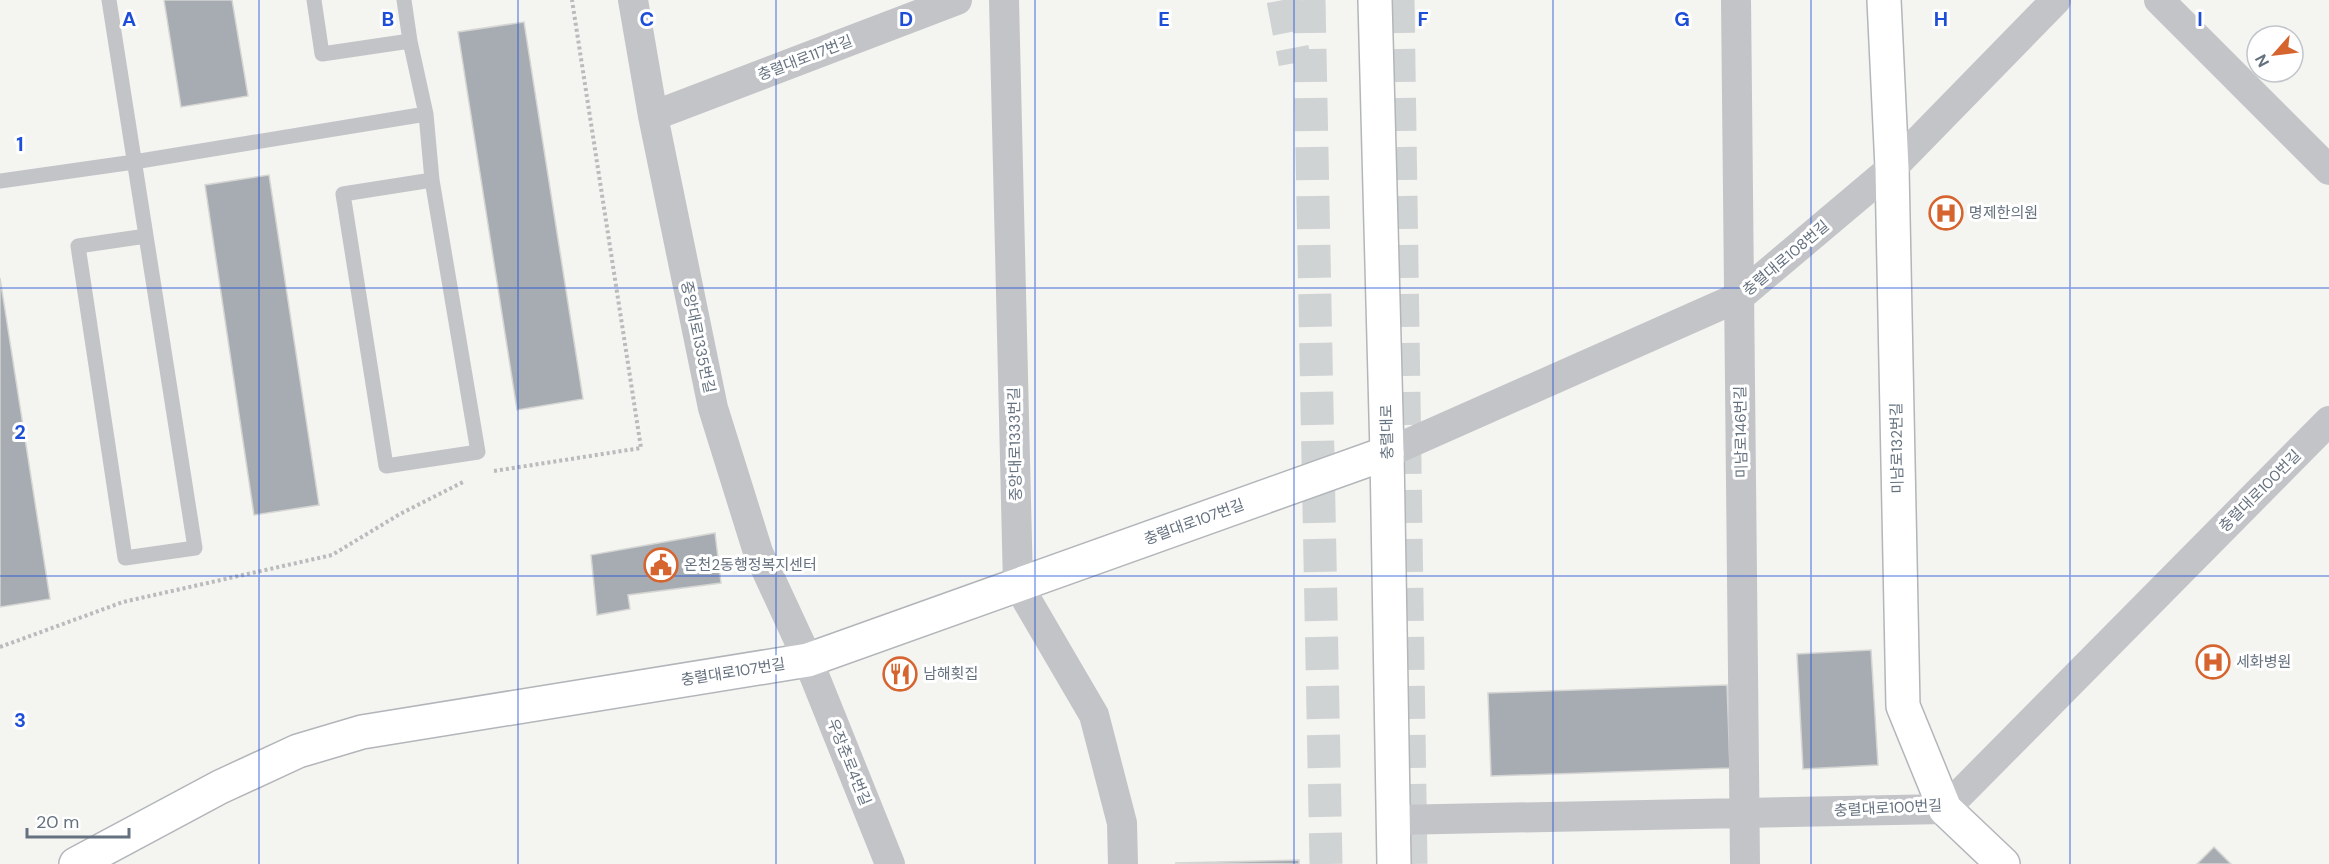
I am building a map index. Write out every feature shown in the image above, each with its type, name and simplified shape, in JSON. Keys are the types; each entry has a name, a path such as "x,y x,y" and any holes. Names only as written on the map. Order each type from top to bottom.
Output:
{"street":[{"name":"중앙대로1335번길","path":"633,0 653,116 713,408 758,552 808,660"},
{"name":"충렬대로117번길","path":"653,116 957,0"},
{"name":"중앙대로1333번길","path":"1004,0 1018,585 1094,715 1122,823 1123,864"},
{"name":"충렬대로","path":"1375,0 1387,453 1394,864"},
{"name":"미남로146번길","path":"1736,0 1745,864"},
{"name":"미남로132번길","path":"1884,0 1892,168 1903,706 1945,809 2003,864"},
{"name":"충렬대로108번길","path":"1387,453 1739,297 1892,168 2056,0"},
{"path":"2159,0 2329,170"},
{"name":"충렬대로100번길","path":"1394,820 1945,809 2329,421"},
{"name":"충렬대로107번길","path":"76,864 220,787 298,752 362,732 808,660 1387,453"},
{"name":"우장춘로4번길","path":"808,660 890,864"}],"lane":[{"path":"110,0 195,548 125,558 78,246 146,236"},
{"path":"314,0 322,54 410,40"},
{"path":"405,0 410,40 426,114 432,180 478,452 386,466 343,194 432,180"},
{"path":"0,181 134,162 426,114"}],"path":[{"path":"489,472 641,448 572,0"},
{"path":"0,647 123,602 332,555 400,514 468,479"}],"building":[{"path":"164,0 232,0 248,96 181,107"},
{"path":"524,22 583,399 517,410 458,32"},
{"path":"269,175 319,505 254,515 205,185"},
{"path":"0,278 50,599 0,607"},
{"path":"715,533 721,583 628,595 630,609 597,615 591,555"},
{"path":"1871,650 1878,765 1803,769 1797,654"},
{"path":"1727,685 1730,768 1491,776 1488,693"},
{"path":"2214,847 2231,864 2197,864"},
{"path":"1299,860 1299,864 1175,863"}],"tunnel":[{"path":"1283,0 1295,63"},
{"path":"1309,0 1326,864"},
{"path":"1398,0 1411,864"}],"place":[{"name":"명제한의원","path":"1946,213"},
{"name":"온천2동행정복지센터","path":"661,565"},
{"name":"세화병원","path":"2213,662"},
{"name":"남해횟집","path":"900,674"}]}
